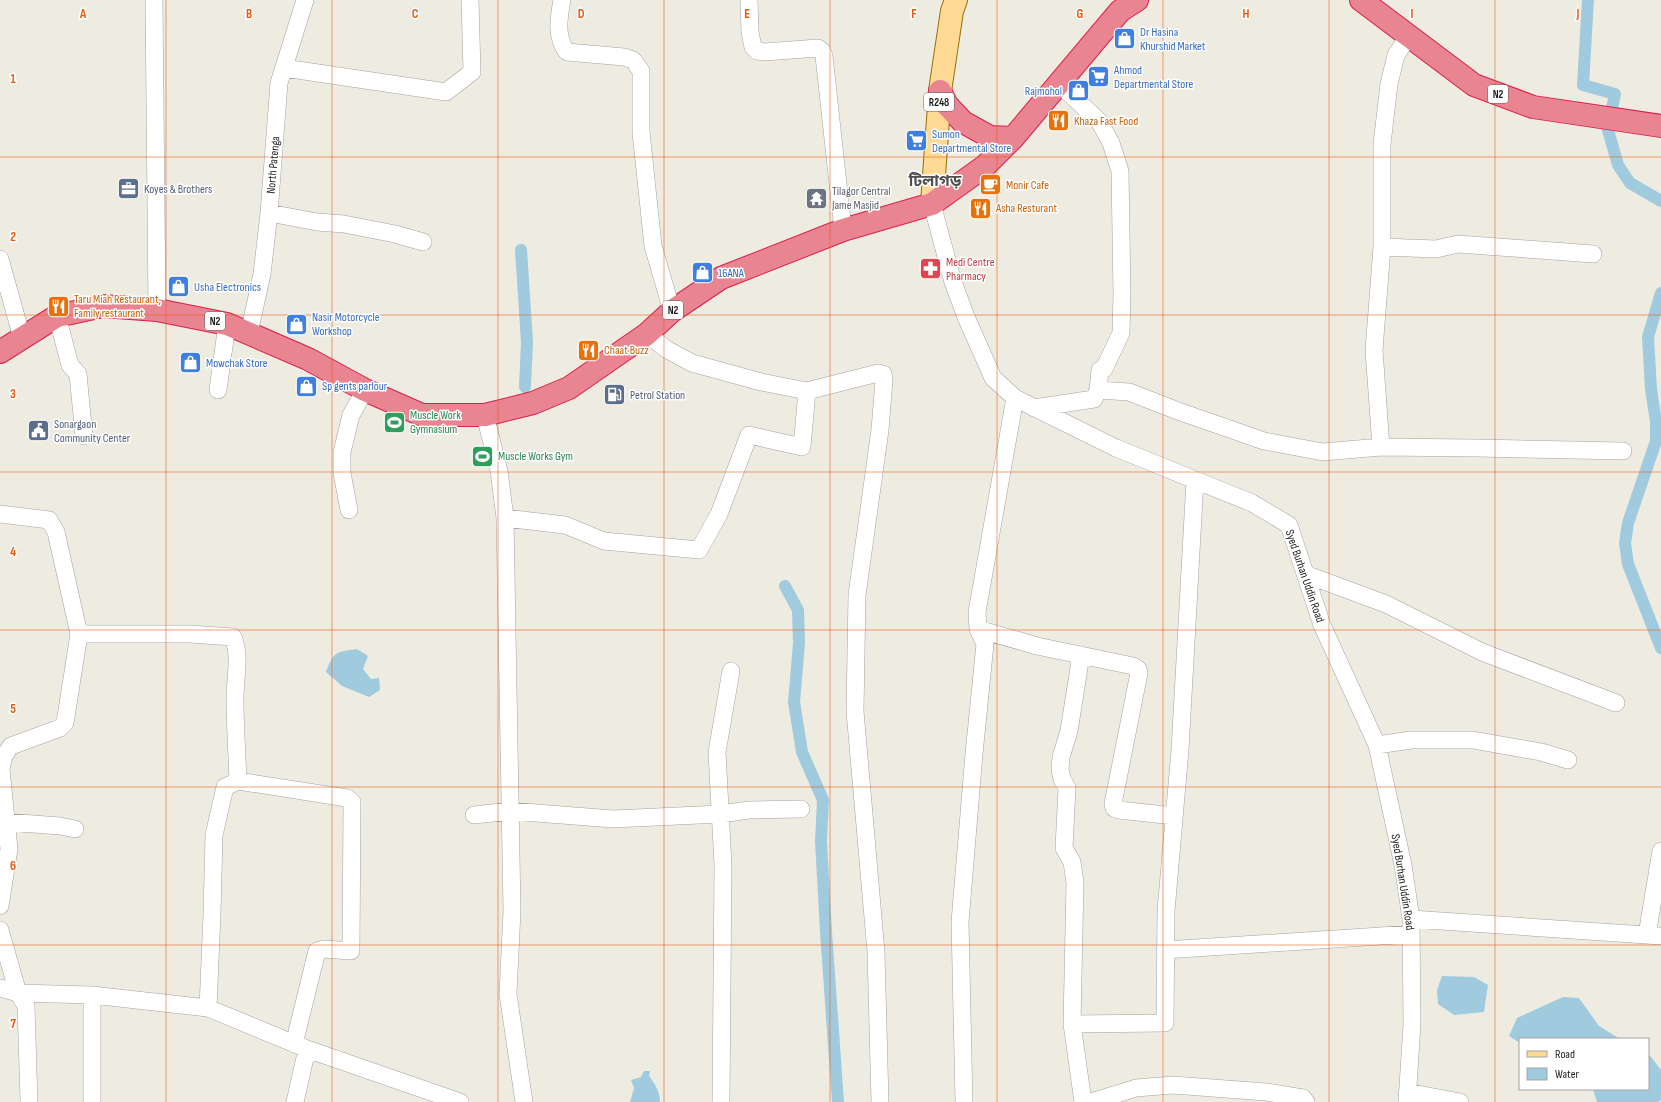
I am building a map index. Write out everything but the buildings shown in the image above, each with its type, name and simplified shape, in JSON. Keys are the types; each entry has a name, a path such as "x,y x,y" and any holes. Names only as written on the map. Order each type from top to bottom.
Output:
{"highway":[{"name":"N2","path":"0,352 57,316 103,306 157,310 228,324 308,359 365,390 422,415 485,415 533,403 569,388 646,334 672,311 720,278 843,230 932,204 985,166 1013,138 1120,12 1137,0"},
{"name":"N2","path":"1361,0 1474,85 1533,107 1661,126"},
{"path":"940,92 947,105 963,122 990,138 1013,138"}],"main road":[{"name":"R248","path":"932,204 940,92 952,11 956,0"}],"street":[{"path":"154,0 157,310"},
{"name":"North Patenga","path":"249,333 262,274 269,213 279,83 305,0"},
{"path":"284,68 446,92 472,72 470,0"},
{"path":"562,0 558,23 562,45 567,52 624,57 633,60 641,70 641,132 653,246 672,311"},
{"path":"749,0 750,32 753,47 758,51 765,52 818,48 822,51 824,56 843,230"},
{"path":"1381,447 1374,350 1382,247 1382,144 1389,84 1396,54 1408,36"},
{"path":"1034,408 1094,399 1098,390 1100,370 1104,369 1121,333 1122,296 1120,171 1111,143 1099,121 1059,84"},
{"name":"Syed Burhan Uddin Road","path":"932,204 953,282 966,317 994,378 1015,398 1116,448 1252,503 1289,525 1322,625 1377,745 1403,865 1411,927 1412,1024 1407,1097"},
{"path":"269,213 317,222 344,224 395,234 424,242"},
{"path":"1382,247 1436,249 1458,244 1593,254"},
{"path":"0,259 22,338"},
{"path":"57,316 70,365 78,374 84,436"},
{"path":"218,390 228,324"},
{"path":"646,334 666,349 692,363 760,382 807,391 878,373 882,374 884,380 879,438 857,595 856,711 876,952 880,1102"},
{"path":"349,510 342,473 342,452 351,415 365,390"},
{"path":"1098,390 1130,392 1257,438 1279,444 1323,452 1381,447 1623,451"},
{"path":"505,518 565,525 604,541 700,550 719,514 749,435 802,447 807,391"},
{"path":"964,1102 960,922 973,761 985,644 978,629 977,612 1015,398"},
{"path":"485,415 499,471 505,518 512,910 508,994 524,1102"},
{"path":"1072,1024 1164,1024 1166,911 1187,647 1195,480"},
{"path":"0,514 49,520 54,525 79,634 65,723 60,728 11,746 4,756 1,769 9,849 2,875 0,906"},
{"path":"1305,574 1386,604 1482,652 1616,703"},
{"path":"978,629 1037,646 1133,666 1138,669 1139,672 1112,804 1114,808 1119,810 1174,816"},
{"path":"79,634 190,634 233,637 236,645 237,662 235,700 238,781"},
{"path":"1081,655 1069,731 1061,757 1060,768 1062,779 1067,788 1064,848 1072,862 1075,883 1072,1024 1083,1102"},
{"path":"721,1102 723,866 721,814 718,795 717,752 731,671"},
{"path":"1377,745 1411,740 1473,740 1541,752 1568,760"},
{"path":"208,1008 214,836 225,787 238,781 348,798 352,802 351,951 324,949 317,951 301,1046 295,1102"},
{"path":"474,815 511,811 613,819 721,814 749,810 801,809"},
{"path":"6,822 60,826 75,829"},
{"path":"1165,950 1411,927 1654,936 1661,851"},
{"path":"0,930 18,994 26,1006 29,1102"},
{"path":"0,988 18,994 92,995 208,1008 301,1046 460,1102"},
{"path":"92,995 92,1102"},
{"path":"1091,1102 1136,1088 1173,1085 1266,1092 1303,1098 1306,1102"},
{"path":"1407,1097 1460,1102"}],"water":[{"path":"357,649 368,656 363,669 371,679 379,678 380,690 369,697 342,686 326,672 334,656 340,652"},
{"path":"1442,976 1474,977 1488,985 1484,1012 1454,1015 1438,1004 1437,990"},
{"path":"1563,997 1579,998 1599,1026 1618,1038 1519,1038 1519,1042 1509,1036 1517,1018"},
{"path":"1649,1054 1661,1070 1661,1100 1658,1102 1597,1102 1593,1090 1649,1090"},
{"path":"644,1071 650,1071 649,1076 657,1088 660,1102 630,1102 634,1088 631,1080 641,1077"}],"waterway":[{"path":"1588,0 1583,85 1615,94 1611,113"},
{"path":"1608,130 1618,165 1630,183 1661,201"},
{"path":"521,250 527,342 525,387"},
{"path":"1661,293 1648,337 1651,389 1656,422 1656,441 1628,523 1625,543 1628,564 1661,648"},
{"path":"785,586 798,610 799,643 794,702 802,752 823,800 821,841 838,1102"}],"place":[{"name":"Dr Hasina Khurshid Market","path":"1124,39"},
{"name":"Ahmod Departmental Store","path":"1098,77"},
{"name":"Rajmohol","path":"1078,91"},
{"name":"Khaza Fast Food","path":"1059,121"},
{"name":"Sumon Departmental Store","path":"917,141"},
{"name":"Monir Cafe","path":"990,185"},
{"name":"Koyes & Brothers","path":"128,189"},
{"name":"Tilagor Central Jame Masjid","path":"816,198"},
{"name":"Asha Resturant","path":"980,208"},
{"name":"Medi Centre Pharmacy","path":"931,269"},
{"name":"16ANA","path":"702,273"},
{"name":"Usha Electronics","path":"178,287"},
{"name":"Taru Miah Restaurant, Family restaurant","path":"59,306"},
{"name":"Nasir Motorcycle Workshop","path":"297,324"},
{"name":"Chaat Buzz","path":"588,350"},
{"name":"Mowchak Store","path":"191,363"},
{"name":"Sp gents parlour","path":"306,386"},
{"name":"Petrol Station","path":"615,395"},
{"name":"Muscle Work Gymnasium","path":"395,422"},
{"name":"Sonargaon Community Center","path":"38,431"},
{"name":"Muscle Works Gym","path":"482,456"}],"district":[{"name":"টিলাগড়","path":"935,180"}]}
